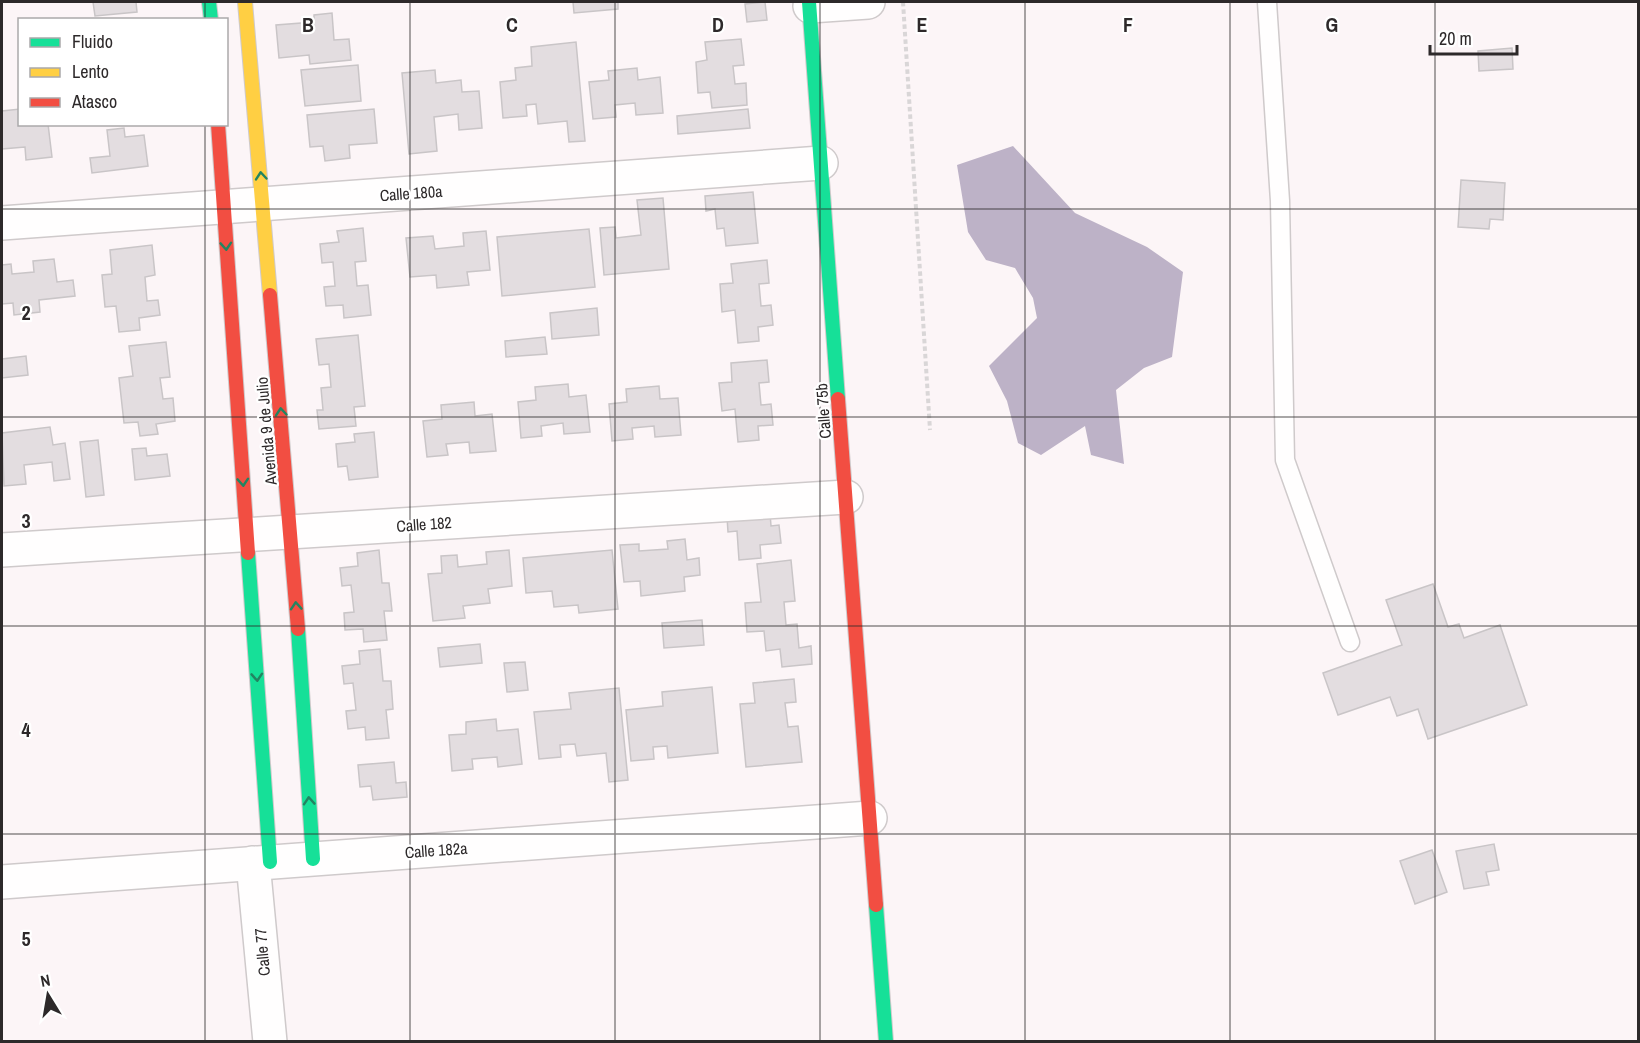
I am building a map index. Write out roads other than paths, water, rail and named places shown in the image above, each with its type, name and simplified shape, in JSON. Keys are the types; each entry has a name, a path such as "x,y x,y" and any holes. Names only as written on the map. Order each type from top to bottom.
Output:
{"main road":[{"path":"209,2 211,18"},
{"name":"Avenida 9 de Julio","path":"244,2 264,203 291,532 313,859"},
{"name":"Calle 75b","path":"810,4 886,1041"},
{"name":"Avenida 9 de Julio","path":"218,126 246,535 262,863"}],"street":[{"path":"810,4 868,2"},
{"name":"Calle 180a","path":"2,223 821,163"},
{"name":"Calle 182","path":"2,550 846,497"},
{"name":"Calle 182a","path":"2,882 870,818"},
{"name":"Calle 77","path":"262,863 270,1041"}],"lane":[{"path":"1266,2 1280,201 1286,460 1350,642"}]}
